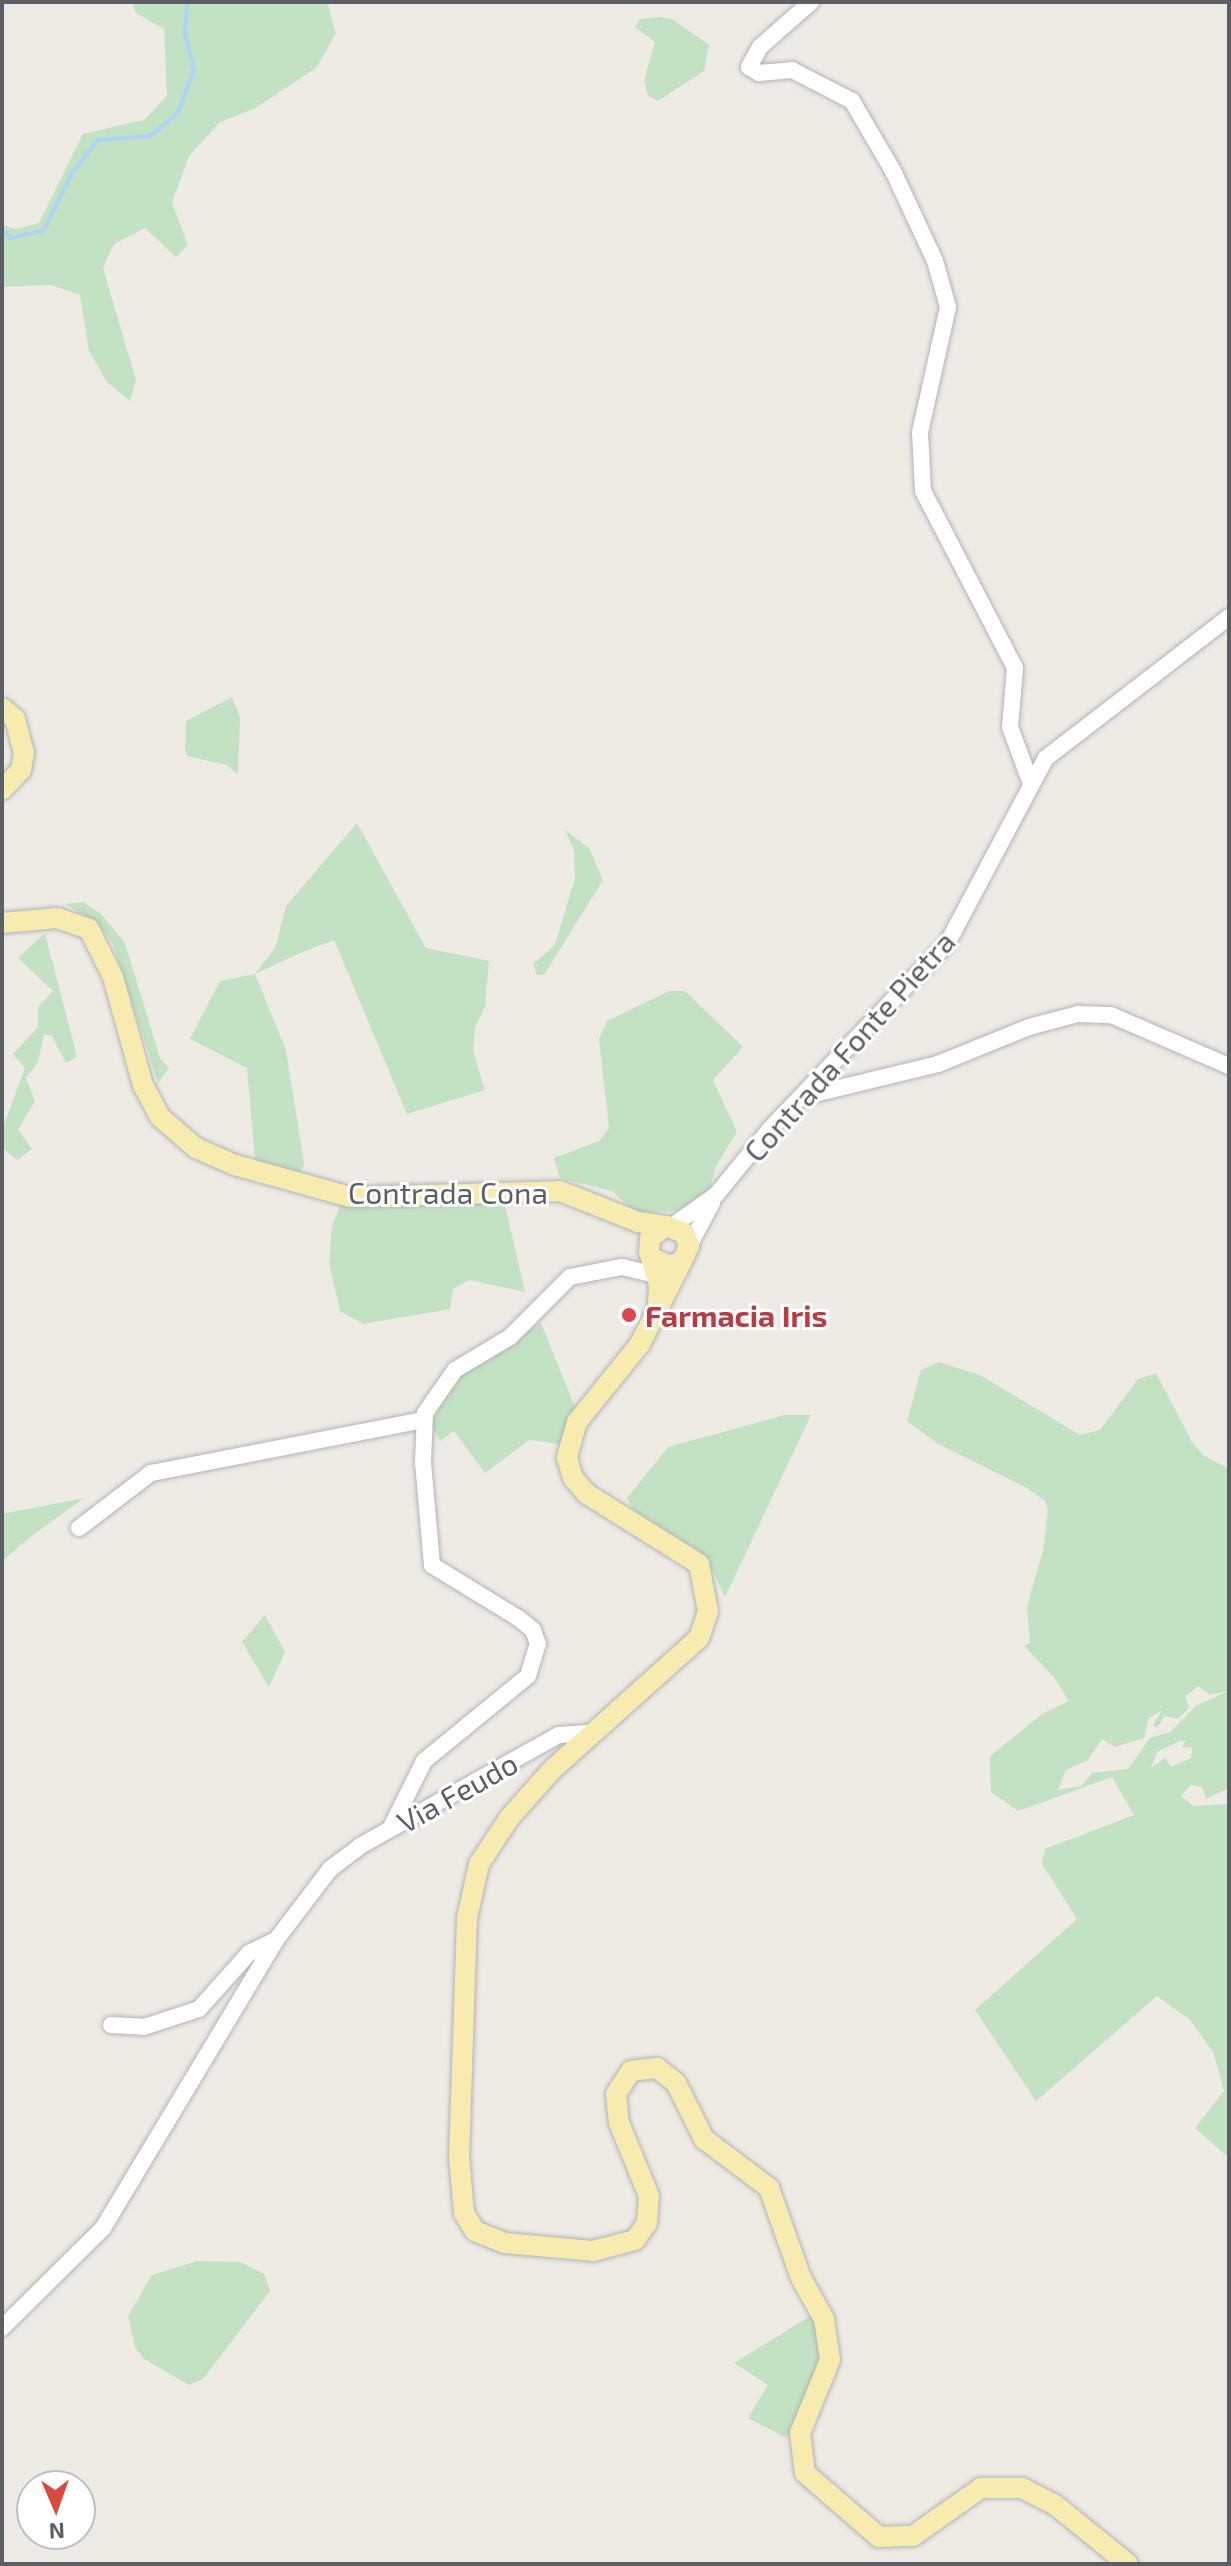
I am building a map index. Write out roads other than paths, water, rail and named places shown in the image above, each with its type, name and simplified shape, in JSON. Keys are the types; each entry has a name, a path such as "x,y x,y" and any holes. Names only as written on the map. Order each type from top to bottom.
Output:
{"main road":[{"path":"2,708 15,719 24,753 21,770 2,790"},
{"name":"Contrada Cona","path":"2,923 57,918 89,929 113,977 143,1085 160,1117 196,1148 235,1165 350,1197 560,1191 669,1226"},
{"name":"Contrada Cona","path":"612,1210 653,1259"},
{"path":"657,1315 654,1233 669,1226 684,1233 686,1253 657,1315 640,1344 591,1400 571,1431 567,1458 573,1478 587,1494 699,1564 708,1611 699,1638 677,1662 591,1733 497,1835 472,1887 459,2156 466,2219 494,2240 560,2252 609,2250 635,2240 647,2223 649,2196 619,2123 616,2094 631,2071 657,2068 676,2083 704,2139 769,2188 801,2278 824,2319 830,2360 800,2433 805,2473 879,2537 913,2536 981,2488 1022,2488 1054,2504 1128,2564"},
{"path":"653,1259 670,1266 686,1253"}],"street":[{"path":"811,2 760,47 749,67 759,73 792,70 852,101 893,171 935,261 948,307 920,432 923,491 1015,668 1010,727 1030,781"},
{"name":"Contrada Fonte Pietra","path":"716,1195 802,1097 948,942 1030,781 1071,734 1229,617"},
{"path":"802,1097 938,1064 1029,1027 1078,1014 1122,1019 1229,1066"},
{"path":"669,1226 716,1195"},
{"path":"686,1253 716,1195"},
{"path":"390,1829 424,1761 528,1676 538,1644 533,1630 518,1618 432,1565 424,1420 455,1370 510,1337 570,1277 653,1259"},
{"path":"79,1528 151,1473 424,1420"},
{"name":"Via Feudo","path":"2,2328 78,2258 120,2203 276,1940 330,1869 390,1829 559,1735 591,1733"},
{"path":"111,2025 144,2027 199,2009 249,1953 276,1940"}],"waterway":[{"path":"2,230 10,238 44,230 73,172 98,140 150,136 177,114 194,71 185,33 187,2"}],"place":[{"name":"Farmacia Iris","path":"629,1315"}]}
